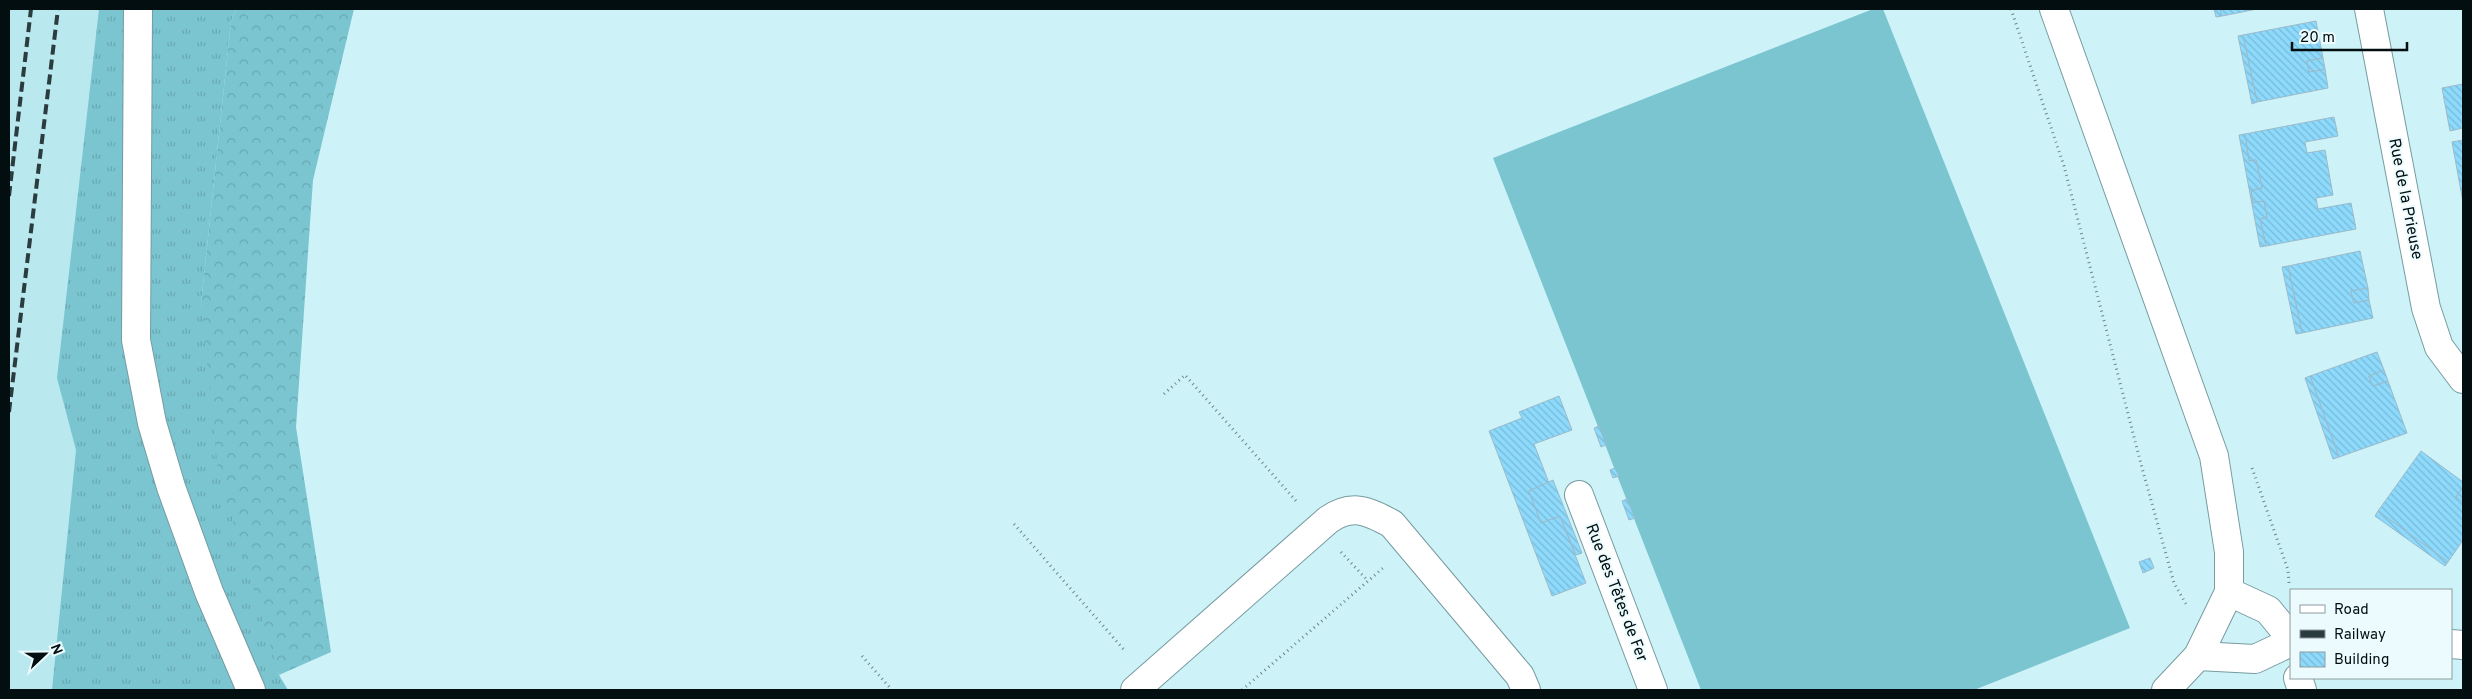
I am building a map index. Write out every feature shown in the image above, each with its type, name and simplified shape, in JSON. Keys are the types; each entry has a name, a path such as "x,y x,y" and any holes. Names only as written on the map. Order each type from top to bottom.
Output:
{"street":[{"path":"138,9 136,340 152,423 171,487 209,592 251,690"},
{"path":"2054,9 2214,456 2229,552 2229,592 2202,649 2166,690"},
{"name":"Rue de la Prieuse","path":"2369,9 2426,308 2439,347 2463,380"},
{"name":"Rue des Têtes de Fer","path":"1580,495 1653,690"},
{"path":"1142,684 1320,528 1340,512 1352,509 1373,513 1392,524 1520,676 1526,690"},
{"path":"2229,592 2268,610 2290,637"},
{"path":"2202,649 2255,659 2290,642"}],"path":[{"path":"2010,9 2064,166 2174,583 2202,649"},
{"path":"1164,394 1185,375 1368,581"},
{"path":"1014,524 1142,684"},
{"path":"1242,690 1386,566"},
{"path":"862,656 892,690"}],"shaded area":[{"path":"9,9 236,9 231,21 201,303 218,471 123,690 9,690"}],"green space":[{"path":"99,9 236,9 231,21 201,303 279,675 288,690 52,690 76,450 57,378"},
{"path":"236,9 354,9 313,180 296,427 331,652 279,675 218,471 201,303 231,21"},
{"path":"1873,9 1883,9 2130,628 1974,690 1701,690 1493,158"}],"building":[{"path":"2214,9 2220,9 2222,16 2216,17"},
{"path":"2220,9 2257,9 2222,16"},
{"path":"2316,21 2323,58 2307,61 2309,72 2325,69 2328,88 2257,102 2243,35"},
{"path":"2243,35 2257,102 2252,104 2238,36"},
{"path":"2323,58 2325,69 2309,72 2307,61"},
{"path":"2463,84 2463,128 2450,131 2442,88"},
{"path":"2334,117 2338,136 2305,142 2307,153 2325,150 2333,195 2316,198 2318,209 2351,203 2356,229 2266,246 2260,219 2267,217 2264,201 2253,203 2251,190 2262,188 2256,160 2249,161 2245,134"},
{"path":"2245,134 2249,161 2256,160 2262,188 2251,190 2253,203 2264,201 2267,217 2260,219 2266,246 2260,247 2239,135"},
{"path":"2463,140 2463,202 2452,142"},
{"path":"2360,251 2368,288 2351,291 2354,303 2369,300 2373,318 2302,333 2288,266"},
{"path":"2288,266 2302,333 2296,334 2282,267"},
{"path":"2368,288 2369,300 2354,303 2351,291"},
{"path":"2377,352 2384,370 2369,376 2373,386 2388,381 2407,433 2339,457 2310,376"},
{"path":"2384,370 2388,381 2373,386 2369,376"},
{"path":"2310,376 2339,457 2333,459 2305,378"},
{"path":"1559,396 1572,430 1534,444 1549,483 1529,491 1541,523 1560,516 1586,583 1552,596 1489,431 1522,418 1519,412"},
{"path":"1599,426 1606,445 1601,447 1594,428"},
{"path":"2421,451 2463,482 2463,487 2456,497 2463,502 2463,540 2448,562 2378,511"},
{"path":"1615,468 1619,476 1613,478 1610,470"},
{"path":"1553,480 1582,553 1576,555 1560,516 1541,523 1529,491"},
{"path":"2463,487 2463,502 2456,497"},
{"path":"1627,499 1635,518 1629,520 1622,501"},
{"path":"2378,511 2448,562 2445,566 2375,516"},
{"path":"2150,558 2154,568 2143,573 2139,562"}],"railway":[{"path":"9,196 31,9"},
{"path":"9,412 58,9"}]}
